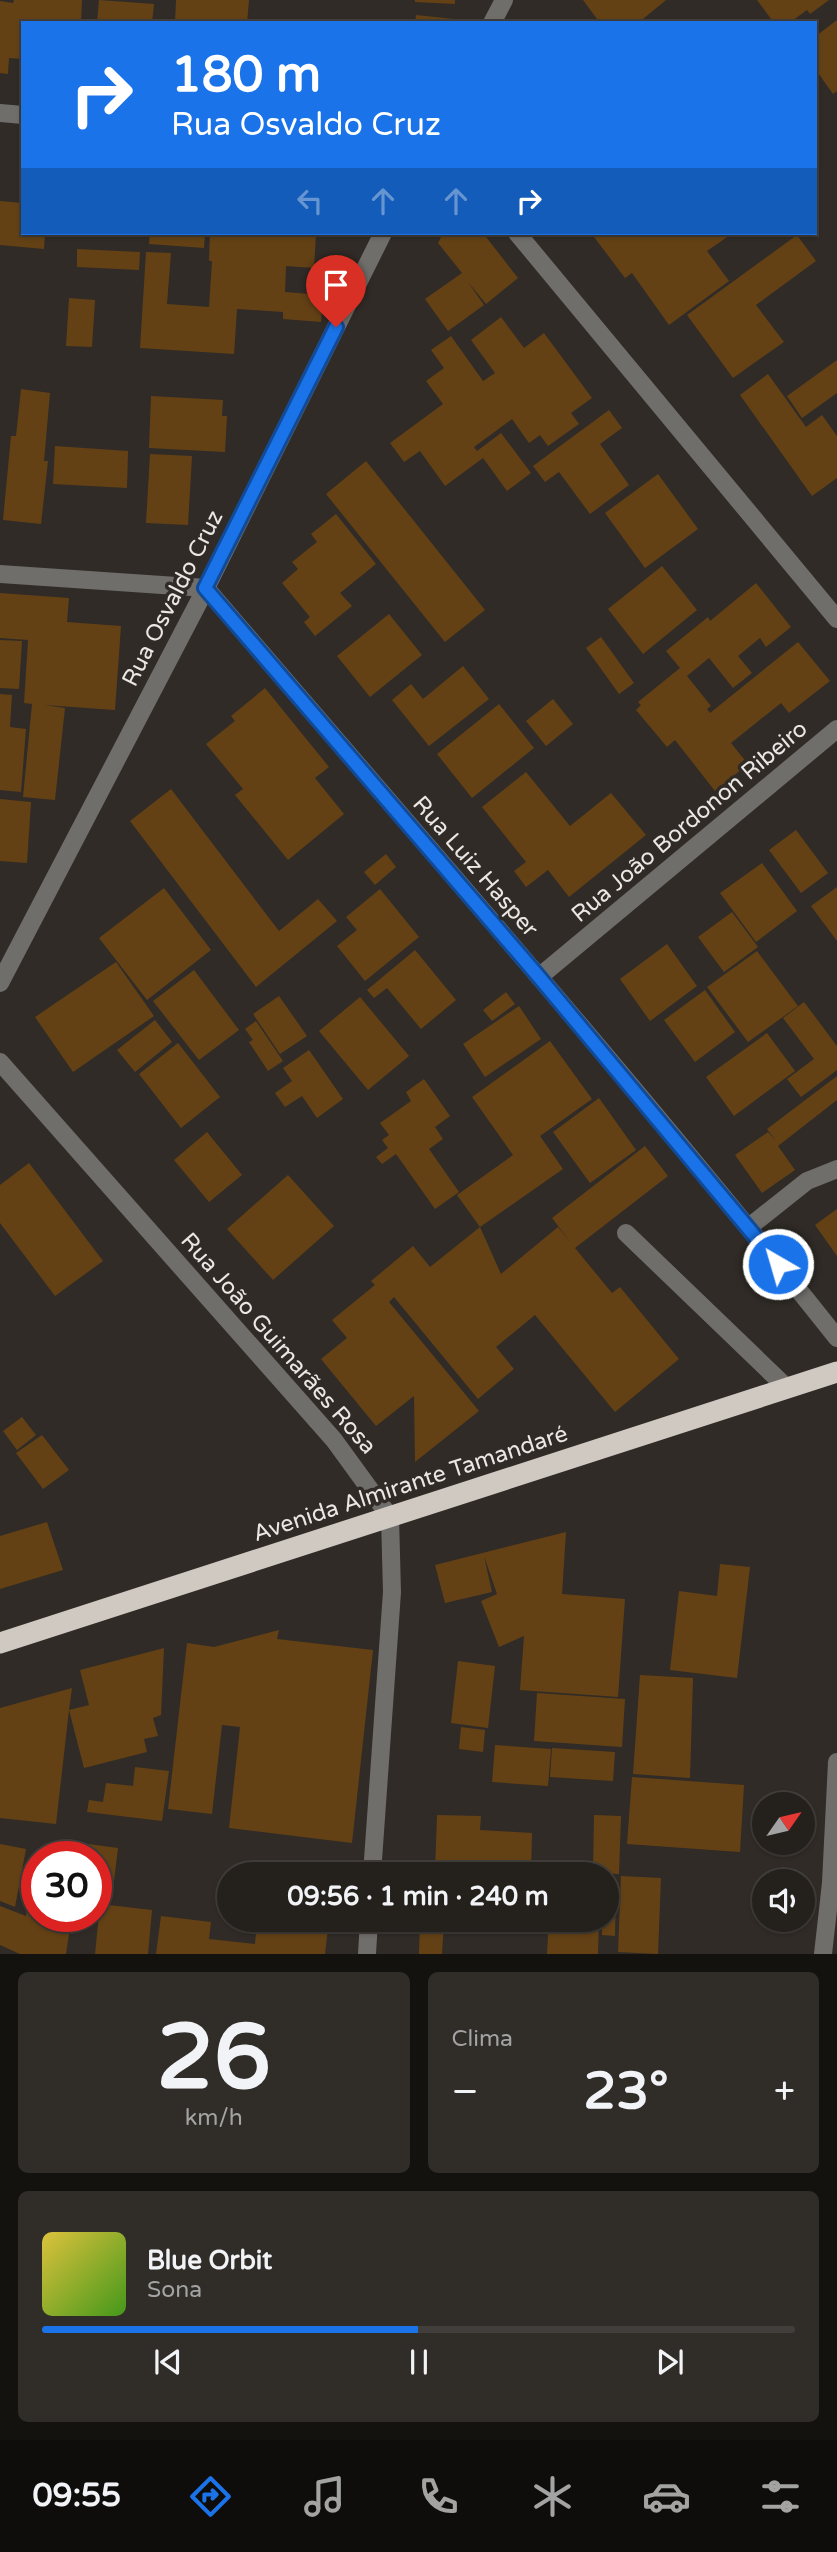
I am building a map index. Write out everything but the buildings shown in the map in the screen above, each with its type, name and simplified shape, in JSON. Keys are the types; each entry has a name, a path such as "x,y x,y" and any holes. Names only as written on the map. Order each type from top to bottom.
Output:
{"highway":[{"name":"Avenida Almirante Tamandaré","path":"0,1643 837,1372"}],"street":[{"path":"493,21 504,0"},
{"path":"0,113 21,115"},
{"name":"Rua Osvaldo Cruz","path":"0,983 205,588 382,235"},
{"path":"519,235 837,619"},
{"path":"0,574 205,588"},
{"name":"Rua Luiz Hasper","path":"205,588 539,977 749,1227 837,1338"},
{"name":"Rua João Bordonon Ribeiro","path":"539,977 837,729"},
{"name":"Rua João Guimarães Rosa","path":"0,1062 334,1440 390,1517"},
{"path":"749,1227 807,1181 837,1169"},
{"path":"626,1233 787,1388"},
{"path":"373,1862 392,1591 390,1517"},
{"path":"823,1954 834,1883 837,1762"},
{"path":"367,1954 368,1932"}],"route":[{"path":"336,327 205,588 539,977 778,1264"}]}
